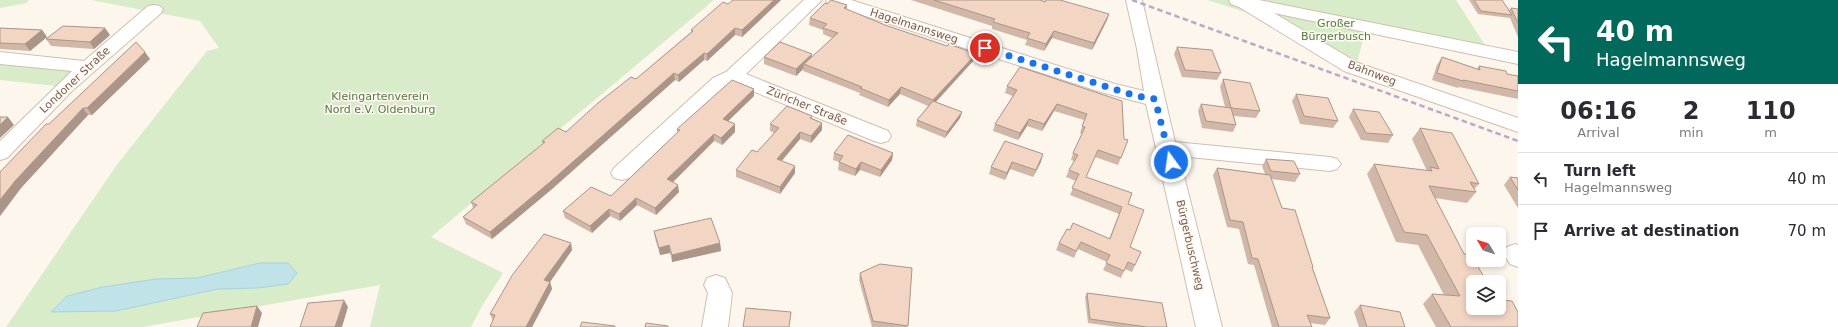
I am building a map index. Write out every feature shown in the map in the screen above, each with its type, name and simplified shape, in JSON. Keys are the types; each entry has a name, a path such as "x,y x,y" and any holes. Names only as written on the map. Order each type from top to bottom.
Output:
{"street":[{"path":"622,173 720,82 733,76 814,0"},
{"name":"Hagelmannsweg","path":"834,0 1129,94 1155,99"},
{"name":"Bürgerbuschweg","path":"1134,0 1146,49 1155,99 1209,327"},
{"path":"1241,1 1518,58"},
{"name":"Bahnweg","path":"1241,1 1351,67 1518,125"},
{"name":"Londoner Straße","path":"1,150 88,67 154,10"},
{"path":"0,58 88,67"},
{"name":"Züricher Straße","path":"733,76 881,136"},
{"path":"1167,148 1330,164"},
{"path":"715,327 720,294 716,285"}],"green space":[{"path":"0,0 28,0 27,3 0,8"},
{"name":"Kleingartenverein Nord e.V. Oldenburg","path":"91,0 714,0 431,237 503,273 482,306 471,327 370,327 380,285 143,327 6,327 116,166 207,51 219,48 200,21","holes":["260,263 258,288 218,289 116,311 67,296 103,287 156,279 197,278"]},
{"name":"Großer Bürgerbusch","path":"1207,0 1456,0 1490,53 1367,26 1354,73 1248,13"},
{"path":"0,58 87,67 65,87 0,80"}],"water":[{"path":"260,263 288,263 297,273 288,284 258,288 218,289 116,311 51,312 67,296 103,287 156,279 197,278"}],"building":[{"path":"733,0 774,0 742,30 735,28 707,54 704,53 678,75 674,73 550,182 490,232 463,217 477,205 471,202 545,142 542,141 558,128 566,132 598,103 631,77 636,79 693,31 691,30 723,2 728,4"},
{"path":"831,0 847,5 844,8 885,25 947,46 949,44 976,54 933,100 901,87 889,100 860,88 862,87 804,64 838,33 823,28 827,24 810,18 825,3 827,4"},
{"path":"934,0 1040,0 1045,2 1046,0 1060,0 1109,14 1094,43 1054,31 1046,44 1027,38 1030,33 993,22 995,19"},
{"path":"1474,0 1502,0 1512,15 1481,11"},
{"path":"1511,8 1518,9 1518,23"},
{"path":"63,26 105,28 90,42 46,39"},
{"path":"0,28 42,30 25,44 0,43"},
{"path":"136,42 145,52 87,108 83,108 15,181 0,200 0,172 46,124 49,124"},
{"path":"780,42 812,54 796,69 764,57"},
{"path":"1177,47 1212,50 1221,73 1185,70"},
{"path":"1442,57 1480,70 1479,66 1506,71 1507,74 1518,76 1518,91 1463,81 1437,73"},
{"path":"1020,67 1122,101 1124,139 1128,140 1121,158 1098,150 1086,177 1132,193 1128,204 1144,210 1130,247 1141,252 1135,265 1128,262 1124,271 1106,263 1110,255 1081,242 1076,251 1059,243 1067,229 1070,230 1073,223 1110,239 1122,207 1072,188 1079,174 1069,170 1078,155 1073,153 1085,127 1082,126 1087,114 1057,104 1044,124 1029,119 1020,133 995,124 1017,90 1007,86"},
{"path":"1223,79 1250,83 1260,111 1231,108"},
{"path":"732,80 754,89 723,119 735,124 721,138 714,134 667,179 678,185 655,208 636,198 619,214 609,209 590,226 563,211 591,187 611,196 680,130 677,129"},
{"path":"1296,94 1328,98 1338,121 1304,116"},
{"path":"933,101 962,112 947,132 917,120"},
{"path":"1201,104 1231,108 1236,125 1206,121"},
{"path":"787,106 812,116 810,118 822,123 811,136 800,132 777,159 795,166 780,187 736,170 752,150 757,152 779,128 770,124"},
{"path":"1353,109 1379,112 1393,135 1366,133"},
{"path":"0,117 8,117 0,125"},
{"path":"1420,128 1452,133 1479,184 1470,182 1476,192 1429,186 1464,254 1466,254 1466,267 1478,267 1483,275 1466,275 1466,315 1506,315 1506,301 1512,301 1518,312 1518,327 1451,327 1432,294 1460,296 1427,235 1404,232 1374,164 1432,171 1430,167 1439,169"},
{"path":"848,135 893,153 881,170 861,162 856,169 839,162 843,156 834,153"},
{"path":"1005,141 1043,154 1036,170 1012,162 1007,173 991,167"},
{"path":"1266,159 1294,161 1300,174 1271,171"},
{"path":"1217,168 1270,175 1282,208 1295,210 1312,267 1330,318 1307,315 1312,327 1279,327 1258,259 1252,258 1243,222 1230,220"},
{"path":"1510,177 1518,178 1518,190"},
{"path":"711,218 720,243 672,255 669,245 659,248 654,231"},
{"path":"544,234 571,243 544,280 550,282 526,327 490,327 495,315 490,314 513,274"},
{"path":"880,264 912,268 908,326 873,321 860,273"},
{"path":"1087,293 1162,303 1167,327 1147,327 1090,319"},
{"path":"344,300 335,327 300,327 308,303"},
{"path":"1360,305 1400,312 1405,327 1367,327"},
{"path":"257,306 251,327 197,327 203,313"},
{"path":"746,308 791,312 789,327 743,327"},
{"path":"582,322 615,326 615,327 580,327"},
{"path":"646,323 668,326 668,327 645,327"}],"railway":[{"path":"1132,0 1518,141"}],"route":[{"path":"985,48 1136,96 1155,99 1171,162"}]}
